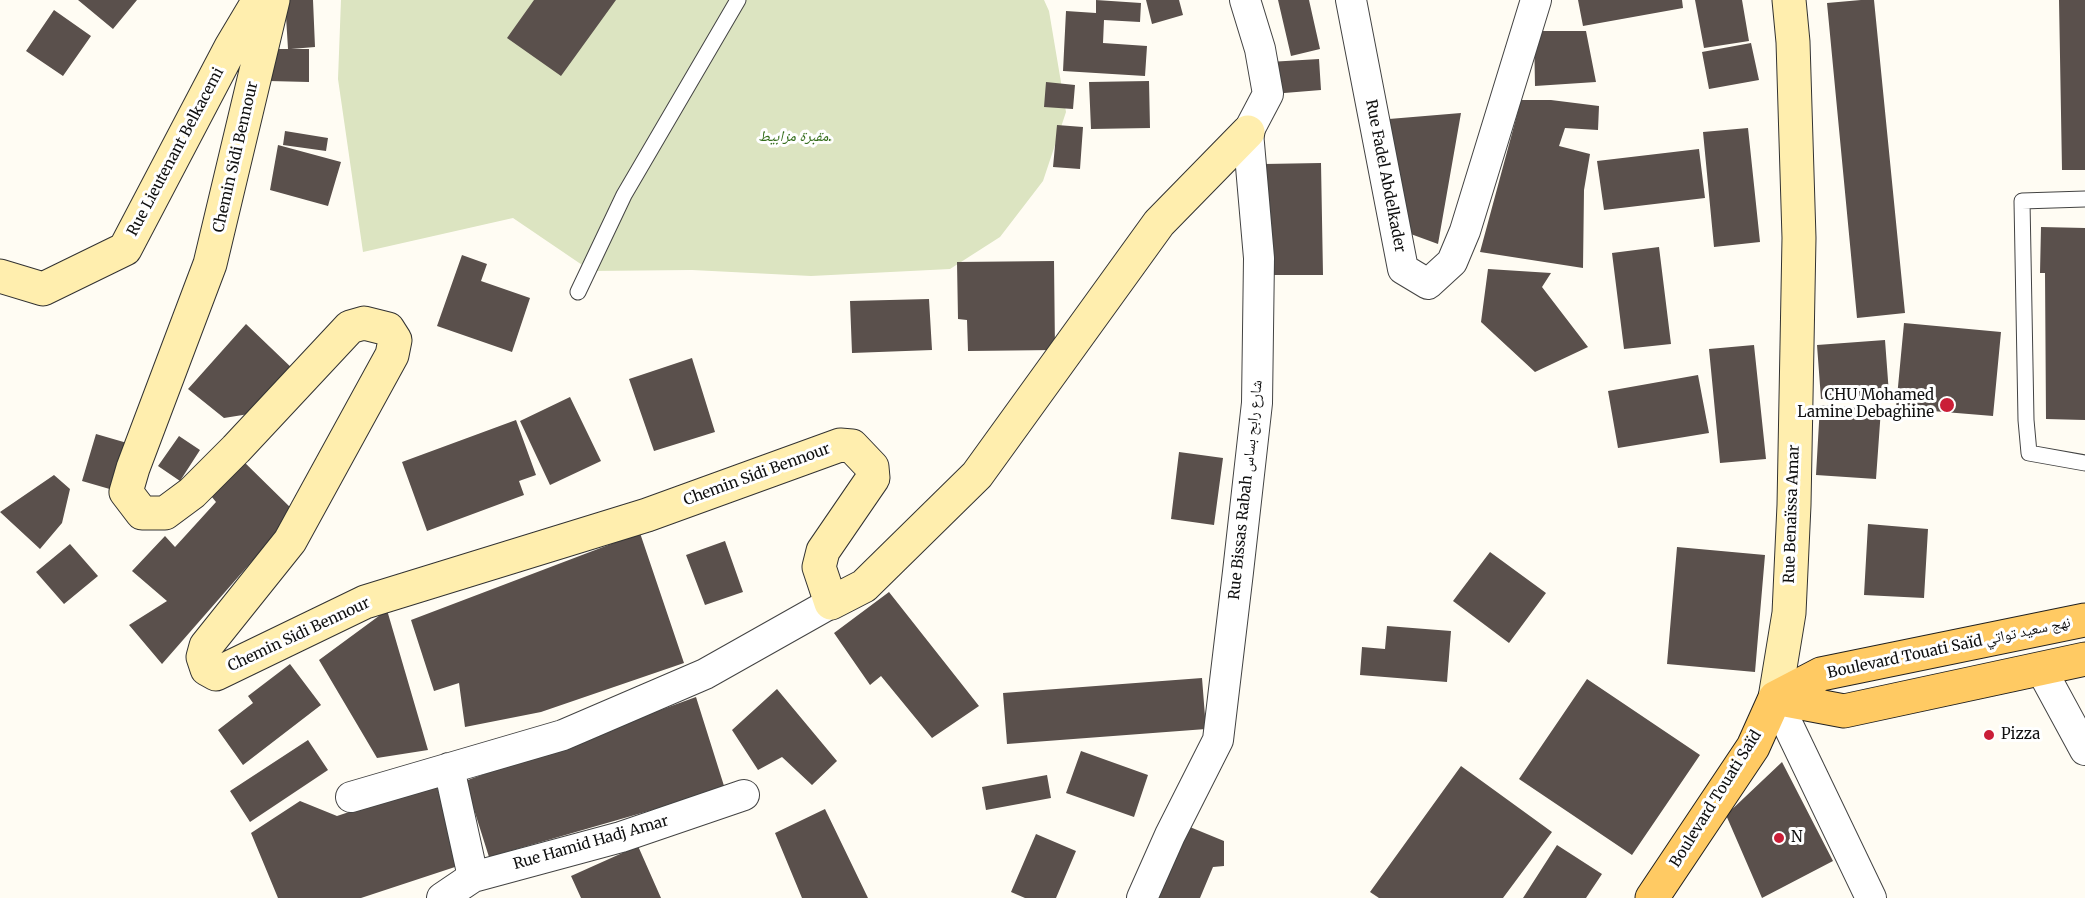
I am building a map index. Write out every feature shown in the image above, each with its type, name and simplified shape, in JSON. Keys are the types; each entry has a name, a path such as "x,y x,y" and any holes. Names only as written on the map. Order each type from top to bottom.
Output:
{"main road":[{"name":"Boulevard Touati Saïd نهج سعيد تواتي","path":"1775,698 1821,674 2085,620"},
{"path":"1775,698 1844,711 2085,659"},
{"name":"Boulevard Touati Saïd","path":"1652,898 1753,747 1775,698"}],"street":[{"name":"Rue Lieutenant Belkacemi","path":"0,276 43,289 125,249 231,47 259,0"},
{"name":"Chemin Sidi Bennour","path":"273,0 210,264 126,492 142,513 165,513 192,493 236,449 350,327 364,323 388,328 395,340 392,355 290,541 206,646 203,657 207,669 216,674 365,602 647,515 840,445 852,446 872,467 873,478 823,551 819,567 831,603"},
{"path":"351,797 563,735 705,674 864,586 977,475 1159,223 1248,132 1268,94 1260,49 1245,0"},
{"name":"Rue Fadel Abdelkader","path":"1351,0 1402,269 1428,284 1452,262 1465,231 1536,0"},
{"name":"Rue Benaïssa Amar","path":"1775,698 1789,613 1794,505 1799,238 1793,42 1789,0"},
{"name":"Rue Bissas Rabah شارع رابح بساس","path":"1142,898 1170,835 1218,740 1257,403 1259,258 1248,132"},
{"path":"2041,669 2085,750"},
{"path":"1775,698 1871,898"},
{"path":"448,768 473,877"},
{"name":"Rue Hamid Hadj Amar","path":"442,898 473,877 621,837 744,795"}],"lane":[{"path":"578,292 624,195 738,0"},
{"path":"2085,199 2022,201 2026,420 2029,453 2085,463"}],"green space":[{"name":"مقبرة مزابيط.","path":"341,0 1044,0 1049,11 1066,112 1043,181 1000,237 950,269 811,276 692,270 591,271 513,218 363,252 338,79"}],"building":[{"path":"78,0 137,0 113,29"},
{"path":"285,0 313,0 315,47 291,49 309,49 309,82 269,81 269,49 288,49"},
{"path":"534,0 616,0 561,76 507,38"},
{"path":"1096,0 1141,3 1140,22 1104,20 1103,43 1147,46 1145,76 1063,71 1066,11 1096,13"},
{"path":"1146,0 1179,0 1183,15 1152,24"},
{"path":"1278,0 1309,0 1320,49 1291,56"},
{"path":"1578,0 1682,0 1683,8 1583,26"},
{"path":"1695,0 1742,0 1749,41 1704,48"},
{"path":"1874,0 1905,313 1857,318 1827,3"},
{"path":"2059,0 2085,0 2085,170 2062,170"},
{"path":"54,10 91,36 63,76 26,51"},
{"path":"1534,31 1586,31 1596,82 1535,86"},
{"path":"1751,43 1759,80 1709,89 1702,52"},
{"path":"1319,59 1321,90 1272,94 1269,62"},
{"path":"1149,81 1150,128 1091,129 1089,82"},
{"path":"1046,82 1075,85 1073,109 1044,107"},
{"path":"1521,100 1551,100 1599,106 1598,130 1565,128 1559,146 1590,154 1584,190 1583,268 1480,252"},
{"path":"1461,113 1438,244 1408,233 1389,119"},
{"path":"1057,125 1083,127 1080,169 1053,167"},
{"path":"1748,128 1760,242 1714,247 1703,132"},
{"path":"285,131 328,138 326,151 283,145"},
{"path":"278,145 341,162 328,206 270,190"},
{"path":"1699,149 1705,198 1604,210 1597,161"},
{"path":"1321,163 1323,275 1266,275 1264,164"},
{"path":"2041,227 2085,228 2085,420 2046,419 2045,273 2040,273"},
{"path":"1659,247 1671,344 1624,349 1612,253"},
{"path":"462,255 487,264 481,281 530,298 512,352 437,326"},
{"path":"1054,261 1055,350 968,351 967,320 958,319 957,262"},
{"path":"1488,269 1551,273 1542,287 1588,347 1535,372 1481,322"},
{"path":"929,299 932,350 852,353 850,301"},
{"path":"1904,323 2001,332 1993,416 1896,408"},
{"path":"246,324 295,371 255,413 224,418 188,389"},
{"path":"1885,340 1889,394 1821,399 1817,345"},
{"path":"1754,345 1766,459 1720,463 1709,349"},
{"path":"692,358 715,432 654,451 629,379"},
{"path":"1698,375 1709,433 1618,448 1608,391"},
{"path":"570,397 601,461 550,485 520,421"},
{"path":"1820,405 1881,409 1876,479 1816,475"},
{"path":"516,420 536,475 519,481 524,495 427,531 402,462"},
{"path":"96,434 134,445 120,492 82,481"},
{"path":"179,436 200,450 180,481 158,466"},
{"path":"1179,452 1223,458 1214,525 1171,519"},
{"path":"238,456 295,512 162,664 129,625 167,601 132,571 165,536 175,547 216,502 207,491"},
{"path":"54,475 70,489 62,523 40,549 0,512"},
{"path":"1868,524 1928,529 1924,598 1864,595"},
{"path":"640,533 684,663 541,712 465,727 459,683 434,691 411,620"},
{"path":"725,541 743,592 705,605 686,555"},
{"path":"70,544 98,576 64,604 36,572"},
{"path":"1677,547 1765,555 1755,672 1667,664"},
{"path":"1490,552 1546,593 1509,643 1453,601"},
{"path":"889,592 979,706 932,738 881,676 870,685 834,633"},
{"path":"387,610 428,750 377,758 319,660"},
{"path":"1387,626 1451,631 1447,682 1360,675 1362,647 1385,649"},
{"path":"290,664 321,705 243,765 218,730 253,703 248,696"},
{"path":"1202,678 1206,729 1007,744 1003,693"},
{"path":"1587,679 1700,755 1632,855 1519,779"},
{"path":"777,689 837,761 812,785 782,757 758,770 732,730"},
{"path":"696,697 725,789 489,857 465,781"},
{"path":"308,740 328,770 250,822 230,791"},
{"path":"1081,751 1148,775 1134,817 1066,793"},
{"name":"N","path":"1782,762 1833,861 1762,898 1726,815"},
{"path":"1461,766 1552,832 1503,898 1379,898 1370,892"},
{"path":"1047,775 1051,798 986,810 982,787"},
{"path":"436,783 458,866 361,898 278,898 251,833 300,801 337,816"},
{"path":"825,809 868,898 802,898 775,833"},
{"path":"1185,825 1224,841 1224,866 1213,867 1200,898 1155,898"},
{"path":"1036,834 1076,851 1056,898 1025,898 1011,892"},
{"path":"1557,845 1602,874 1586,898 1523,898"},
{"path":"638,846 661,898 581,898 571,876"}],"place":[{"name":"CHU Mohamed Lamine Debaghine","path":"1947,405"},
{"name":"Pizza","path":"1989,735"},
{"name":"N","path":"1779,838"}]}
